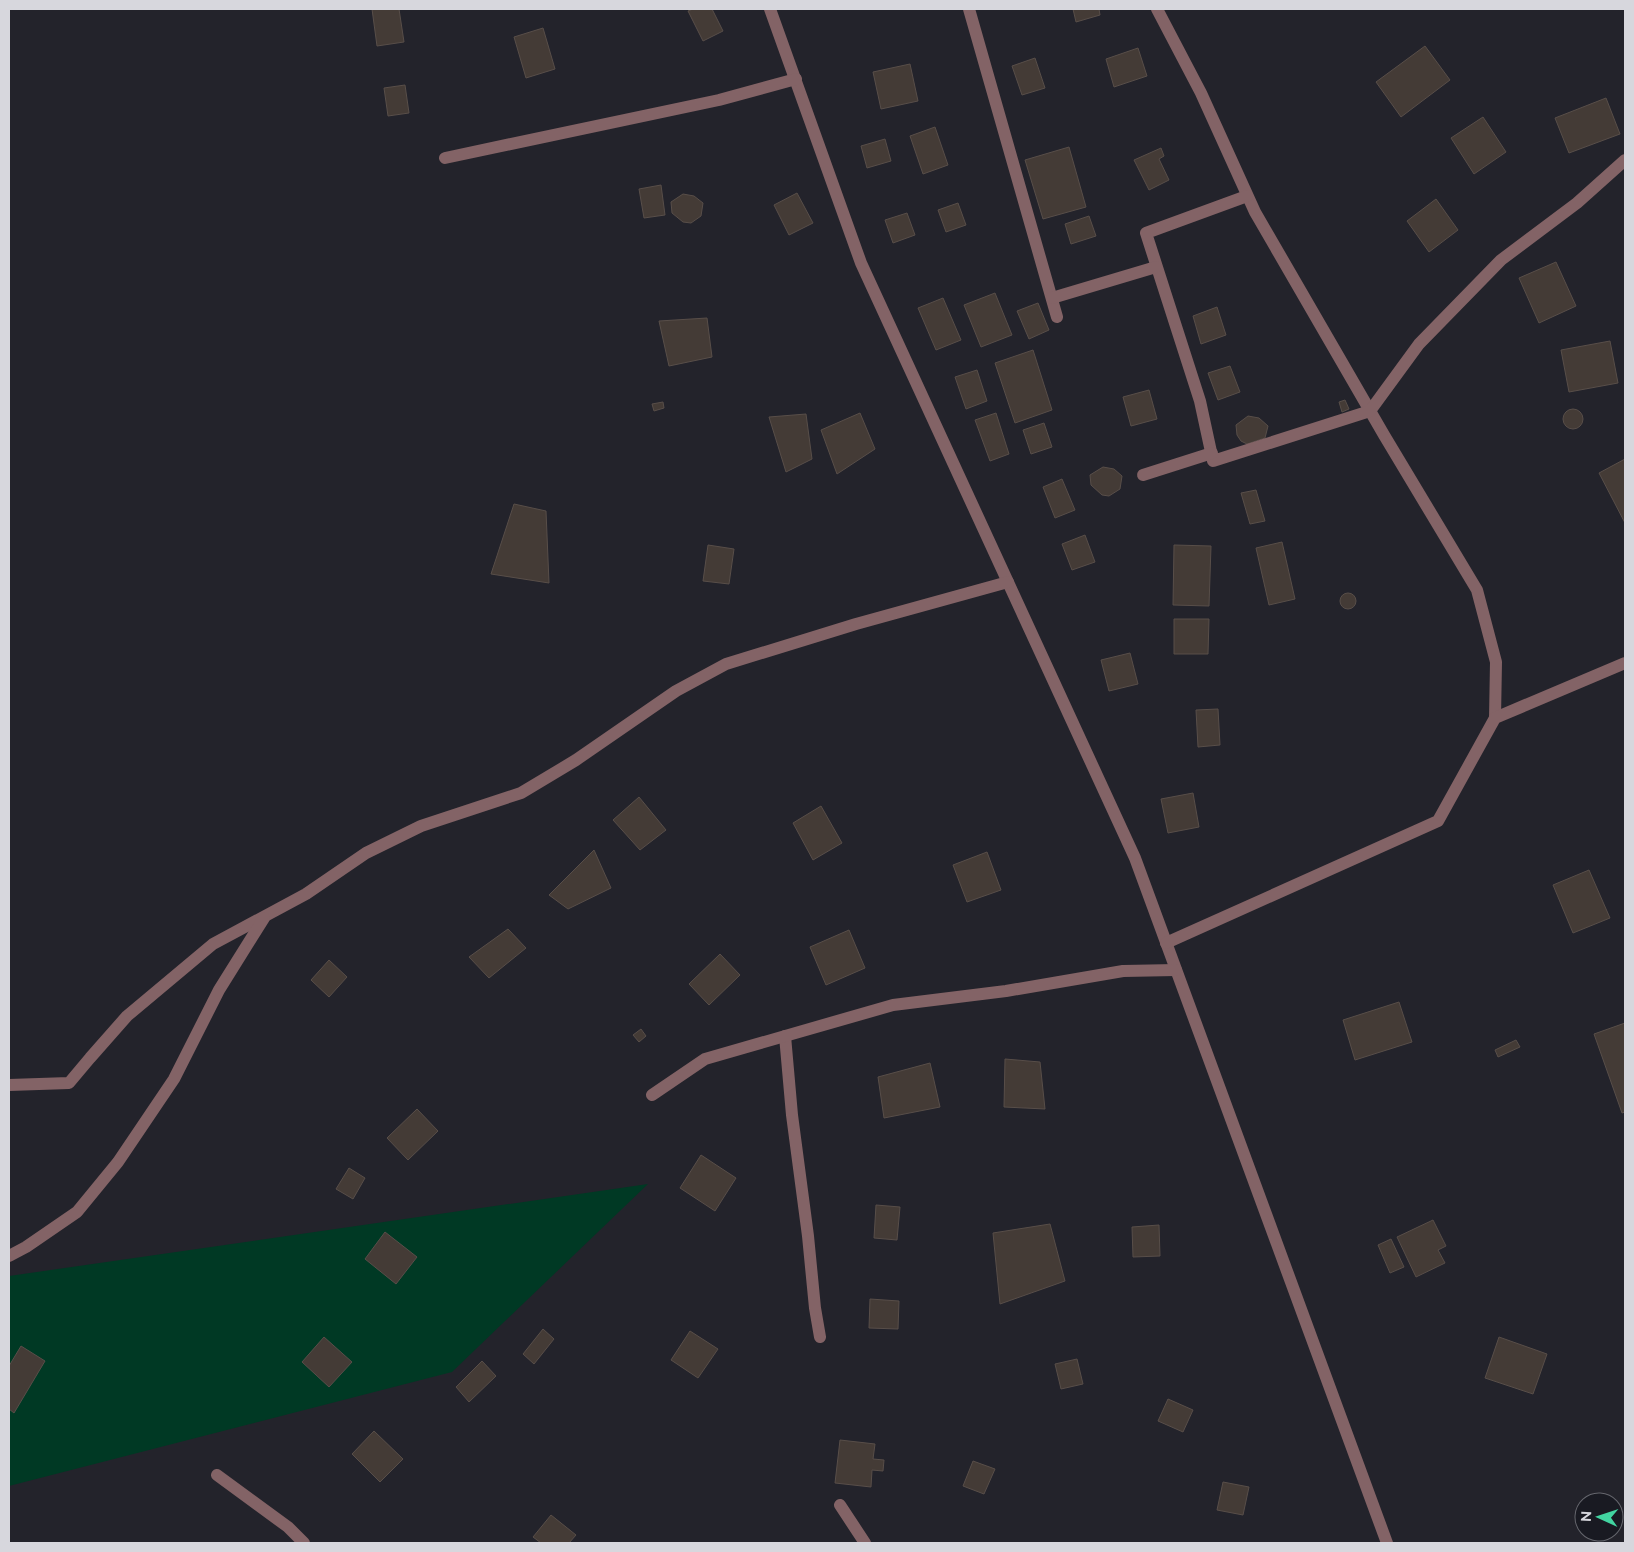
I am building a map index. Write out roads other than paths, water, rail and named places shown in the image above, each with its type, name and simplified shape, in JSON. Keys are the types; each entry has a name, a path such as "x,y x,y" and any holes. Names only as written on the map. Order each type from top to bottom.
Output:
{"street":[{"path":"969,9 1057,317"},
{"path":"1158,9 1201,93 1255,212 1370,411 1477,590 1496,662 1495,718 1438,821 1166,943"},
{"path":"774,10 796,79 861,263 1135,858 1386,1543"},
{"path":"445,158 719,100 796,79"},
{"path":"1247,196 1146,233 1200,401 1214,461 1370,411 1419,344 1501,260 1578,203 1625,160"},
{"path":"1052,298 1156,267"},
{"path":"1143,475 1212,453"},
{"path":"9,1085 70,1083 127,1016 213,944 306,894 366,853 422,826 521,793 576,760 676,691 726,664 856,624 1008,582"},
{"path":"1495,718 1625,663"},
{"path":"9,1256 26,1247 77,1212 118,1162 174,1079 219,990 266,916"},
{"path":"652,1095 706,1059 893,1005 1006,991 1123,972 1176,970"},
{"path":"786,1036 792,1115 820,1337"},
{"path":"217,1475 288,1527 304,1543"},
{"path":"840,1505 866,1543"}]}
